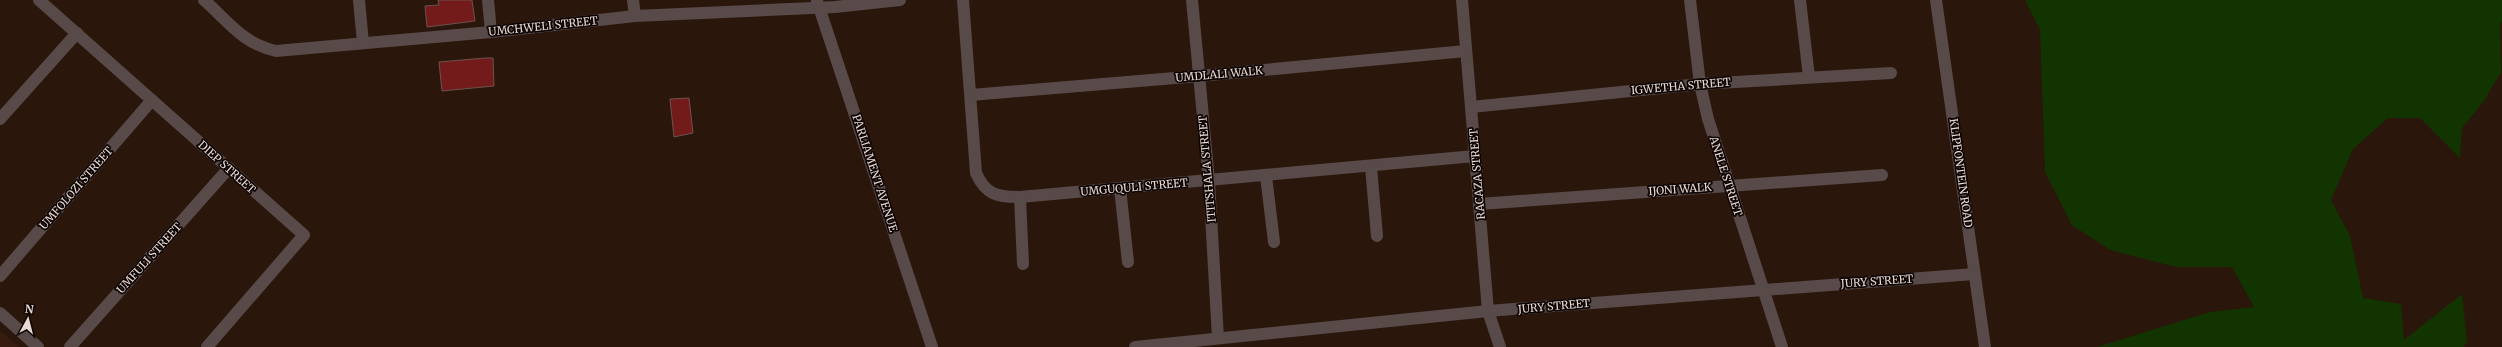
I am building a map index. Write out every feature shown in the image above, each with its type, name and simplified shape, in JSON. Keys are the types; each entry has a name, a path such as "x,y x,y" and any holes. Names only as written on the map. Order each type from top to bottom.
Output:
{"street":[{"name":"DIEP STREET","path":"39,0 304,236 207,347"},
{"path":"359,0 363,43"},
{"path":"488,0 491,32"},
{"path":"633,0 634,16"},
{"name":"UMCHWELI STREET","path":"206,1 245,38 258,47 276,51 491,32 634,16 900,0"},
{"name":"UMGUQULI STREET","path":"963,0 976,173 983,187 1004,197 1020,197 1371,167 1475,156"},
{"name":"ITITSHALA STREET","path":"1192,0 1209,181 1218,338"},
{"name":"RACAZA STREET","path":"1466,0 1466,51 1488,311 1500,347"},
{"name":"ANELE STREET","path":"1690,0 1700,84 1708,119 1782,347"},
{"path":"1800,0 1809,77"},
{"name":"KLIPFONTEIN ROAD","path":"1936,0 1961,167 1974,274 1985,347"},
{"name":"PARLIAMENT AVENUE","path":"818,4 932,347"},
{"path":"0,118 77,33"},
{"name":"UMDLALI WALK","path":"971,95 1199,76 1466,51"},
{"name":"IGWETHA STREET","path":"1471,107 1700,84 1891,73"},
{"name":"UMFOLOZI STREET","path":"0,276 152,100"},
{"path":"1371,167 1377,236"},
{"name":"UMFULI STREET","path":"70,347 229,168"},
{"name":"IJONI WALK","path":"1479,204 1882,175"},
{"path":"1266,176 1274,242"},
{"path":"1120,188 1128,262"},
{"path":"1020,197 1023,264"},
{"name":"JURY STREET","path":"1135,347 1488,311 1974,274"},
{"path":"0,313 38,347"}],"shaded area":[{"path":"0,331 19,347 0,347"}],"green space":[{"path":"2025,0 2502,0 2502,20 2500,25 2501,72 2484,101 2462,128 2460,158 2420,118 2388,118 2353,149 2331,200 2350,236 2363,298 2401,304 2404,340 2462,294 2467,340 2464,347 2097,347 2210,312 2254,307 2232,267 2176,267 2110,250 2072,225 2045,172 2040,30"}],"building":[{"path":"438,0 472,0 475,21 427,27 425,6 439,5"},
{"path":"493,58 494,86 442,91 439,62"},
{"path":"689,98 693,133 674,137 670,99"}]}
